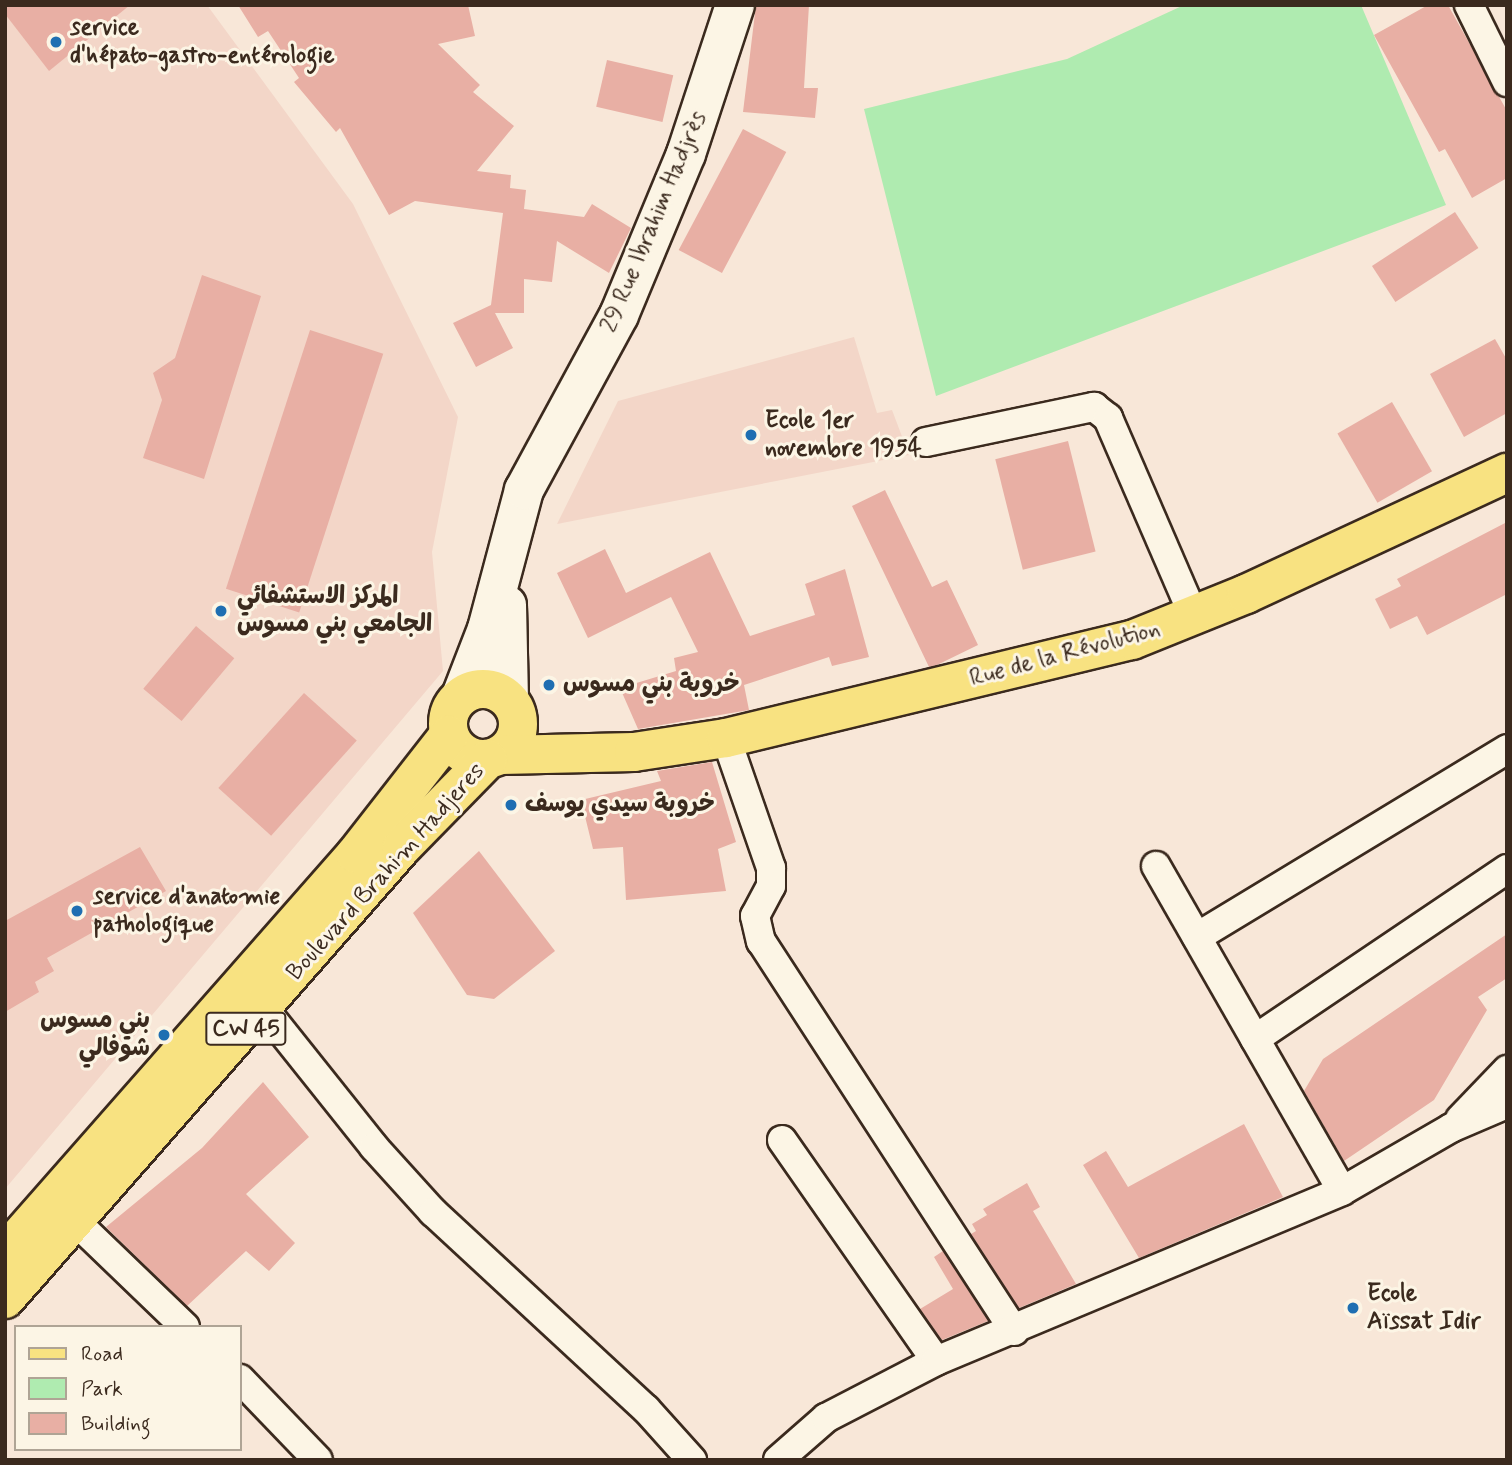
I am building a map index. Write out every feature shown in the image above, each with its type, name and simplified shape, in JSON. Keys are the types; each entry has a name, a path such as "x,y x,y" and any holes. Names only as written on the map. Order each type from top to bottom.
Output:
{"main road":[{"name":"29 Rue Ibrahim Hadjrès","path":"461,696 487,629 524,490 619,315 686,154 736,5"},
{"name":"Rue de la Révolution","path":"494,757 598,754 726,738 1132,640 1194,617 1507,472"},
{"name":"29 Rue Ibrahim Hadjrès","path":"508,547 514,710"},
{"path":"514,710 517,735 494,757 464,754 449,735 452,707 461,696 485,688 514,710 598,754"},
{"name":"Boulevard Brahim Hadjeres","path":"5,1253 356,854 449,735"},
{"name":"Boulevard Brahim Hadjeres","path":"5,1299 264,1009 402,847 494,757"}],"street":[{"path":"1469,5 1507,82"},
{"path":"926,442 1094,407 1108,418 1194,617"},
{"path":"726,738 771,868 771,886 755,916 761,941 1013,1331"},
{"path":"1197,937 1507,749"},
{"path":"1156,866 1342,1191"},
{"path":"1255,1039 1507,869"},
{"path":"264,1009 374,1147 433,1212 606,1371 692,1460"},
{"path":"1451,1128 1507,1070"},
{"path":"778,1460 826,1418 936,1361 1013,1331 1149,1268 1342,1191 1451,1128 1507,1104"},
{"path":"782,1140 936,1361"},
{"path":"74,1220 183,1325"},
{"path":"242,1381 318,1460"}],"shaded area":[{"name":"المركز الاستشفائي الجامعي بني مسوس","path":"5,5 207,5 353,204 458,417 432,552 443,671 5,1189"},
{"name":"Ecole 1er novembre 1954","path":"854,337 877,413 892,410 909,455 557,524 618,401"}],"green space":[{"path":"1184,5 1361,5 1446,205 936,396 864,109 1067,59"}],"building":[{"name":"service d'hépato-gastro-entérologie","path":"5,5 130,5 49,71 5,14"},
{"path":"238,5 468,5 475,36 438,44 480,85 473,92 514,126 477,171 511,175 510,188 526,190 524,209 584,217 592,204 631,228 609,273 557,241 552,282 524,279 524,313 495,313 513,348 476,367 453,323 491,305 503,213 415,201 389,215 340,128 336,132 294,82 299,78 268,31 258,37"},
{"path":"756,5 809,5 804,88 818,88 815,118 743,112"},
{"path":"1428,5 1448,5 1507,111 1507,178 1472,198 1445,149 1439,152 1374,35"},
{"path":"607,60 673,75 662,122 596,107"},
{"path":"743,129 786,152 722,273 679,250"},
{"path":"1455,212 1478,248 1395,302 1372,266"},
{"path":"202,275 261,296 204,479 143,458 162,400 153,373 175,358"},
{"path":"310,330 383,354 299,612 226,589"},
{"path":"1495,339 1507,360 1507,413 1464,437 1430,374"},
{"path":"1392,402 1432,471 1377,503 1337,434"},
{"path":"1068,441 1096,552 1023,570 995,459"},
{"path":"885,490 932,587 947,580 978,645 937,665 929,667 852,506"},
{"path":"1507,522 1507,594 1427,635 1417,616 1390,629 1375,599 1401,586 1397,579"},
{"path":"605,549 626,593 710,552 750,636 815,615 805,584 845,569 869,657 832,666 829,657 744,685 749,710 638,729 620,688 676,671 674,658 698,652 671,597 588,638 557,573"},
{"path":"196,626 234,658 182,721 143,689"},
{"path":"304,693 357,741 271,836 218,788"},
{"path":"712,762 736,842 718,849 726,891 626,900 623,847 593,849 581,800 661,781 657,771"},
{"path":"140,847 166,891 47,958 54,971 35,982 39,992 5,1012 5,921"},
{"path":"479,851 555,951 494,999 467,995 413,913"},
{"path":"1507,934 1507,978 1478,997 1487,1010 1434,1100 1344,1161 1304,1091 1323,1059"},
{"path":"263,1082 309,1137 246,1194 295,1243 269,1271 246,1251 187,1306 106,1227 202,1148"},
{"path":"1244,1124 1283,1197 1139,1258 1083,1165 1106,1151 1128,1187"},
{"path":"1027,1183 1040,1207 1033,1211 1076,1284 1019,1308 971,1234 976,1231 972,1224 987,1215 983,1209"},
{"path":"943,1251 988,1321 942,1340 920,1309 953,1289 934,1257"}],"place":[{"name":"service d'hépato-gastro-entérologie","path":"56,42"},
{"name":"Ecole 1er novembre 1954","path":"751,435"},
{"name":"المركز الاستشفائي الجامعي بني مسوس","path":"221,611"},
{"name":"خروبة بني مسوس","path":"549,685"},
{"name":"خروبة سيدي يوسف","path":"511,805"},
{"name":"service d'anatomie pathologique","path":"77,911"},
{"name":"بني مسوس شوفالي","path":"164,1035"},
{"name":"Ecole Aïssat Idir","path":"1353,1308"}]}
